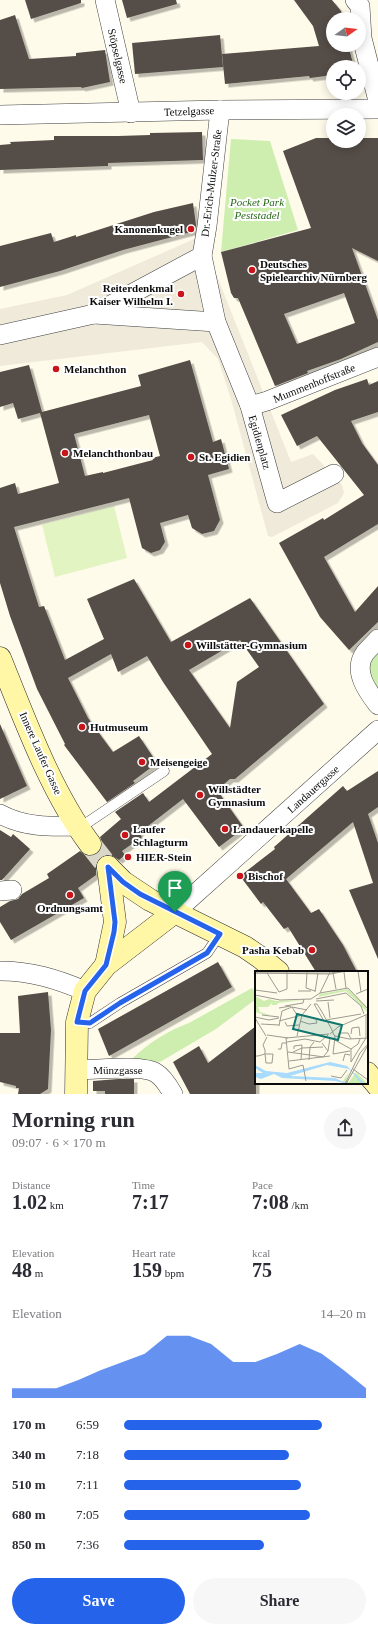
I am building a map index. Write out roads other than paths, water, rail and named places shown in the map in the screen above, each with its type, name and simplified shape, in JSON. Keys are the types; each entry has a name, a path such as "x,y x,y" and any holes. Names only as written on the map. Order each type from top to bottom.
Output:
{"street":[{"name":"Stöpselgasse","path":"105,0 131,112"},
{"path":"360,2 362,38 378,101"},
{"name":"Tetzelgasse","path":"0,115 378,108"},
{"name":"Dr.-Erich-Mulzer-Straße","path":"202,256 207,226 220,110"},
{"path":"0,335 94,314 202,256"},
{"name":"Egidienplatz","path":"202,256 216,322 250,406 277,503 334,474"},
{"path":"94,314 216,322"},
{"name":"Mummenhoffstraße","path":"250,406 378,357"},
{"path":"378,639 364,654 361,666 362,680 378,705"},
{"name":"Innere Laufer Gasse","path":"0,658 45,766 82,833"},
{"name":"Landauergasse","path":"175,912 378,730"},
{"path":"0,814 32,825 82,833"},
{"path":"106,965 115,922 108,867 123,882 140,894 244,947 277,971"},
{"path":"76,1094 77,1022 85,991 106,965 175,912"},
{"path":"0,971 28,972 55,979 85,991"},
{"name":"Münzgasse","path":"76,1070 145,1069 156,1073 167,1084 173,1094"},
{"path":"368,1074 378,1086"}],"lane":[{"path":"82,833 164,771"},
{"path":"77,1022 90,1023 120,1003 207,953 220,934"}],"tunnel":[{"path":"90,844 108,867"}],"place":[{"name":"Kanonenkugel","path":"191,229"},
{"name":"Deutsches Spielearchiv Nürnberg","path":"252,270"},
{"name":"Reiterdenkmal Kaiser Wilhelm I.","path":"181,294"},
{"name":"Melanchthon","path":"56,369"},
{"name":"Melanchthonbau","path":"65,453"},
{"name":"St. Egidien","path":"191,457"},
{"name":"Willstätter-Gymnasium","path":"188,645"},
{"name":"Hutmuseum","path":"82,727"},
{"name":"Meisengeige","path":"142,762"},
{"name":"Willstädter Gymnasium","path":"200,795"},
{"name":"Landauerkapelle","path":"225,829"},
{"name":"Laufer Schlagturm","path":"125,835"},
{"name":"HIER-Stein","path":"128,857"},
{"name":"Bischof","path":"240,876"},
{"name":"Ordnungsamt","path":"70,895"},
{"name":"Pasha Kebab","path":"312,950"}],"park label":[{"name":"Pocket Park Peststadel","path":"257,208"}]}
